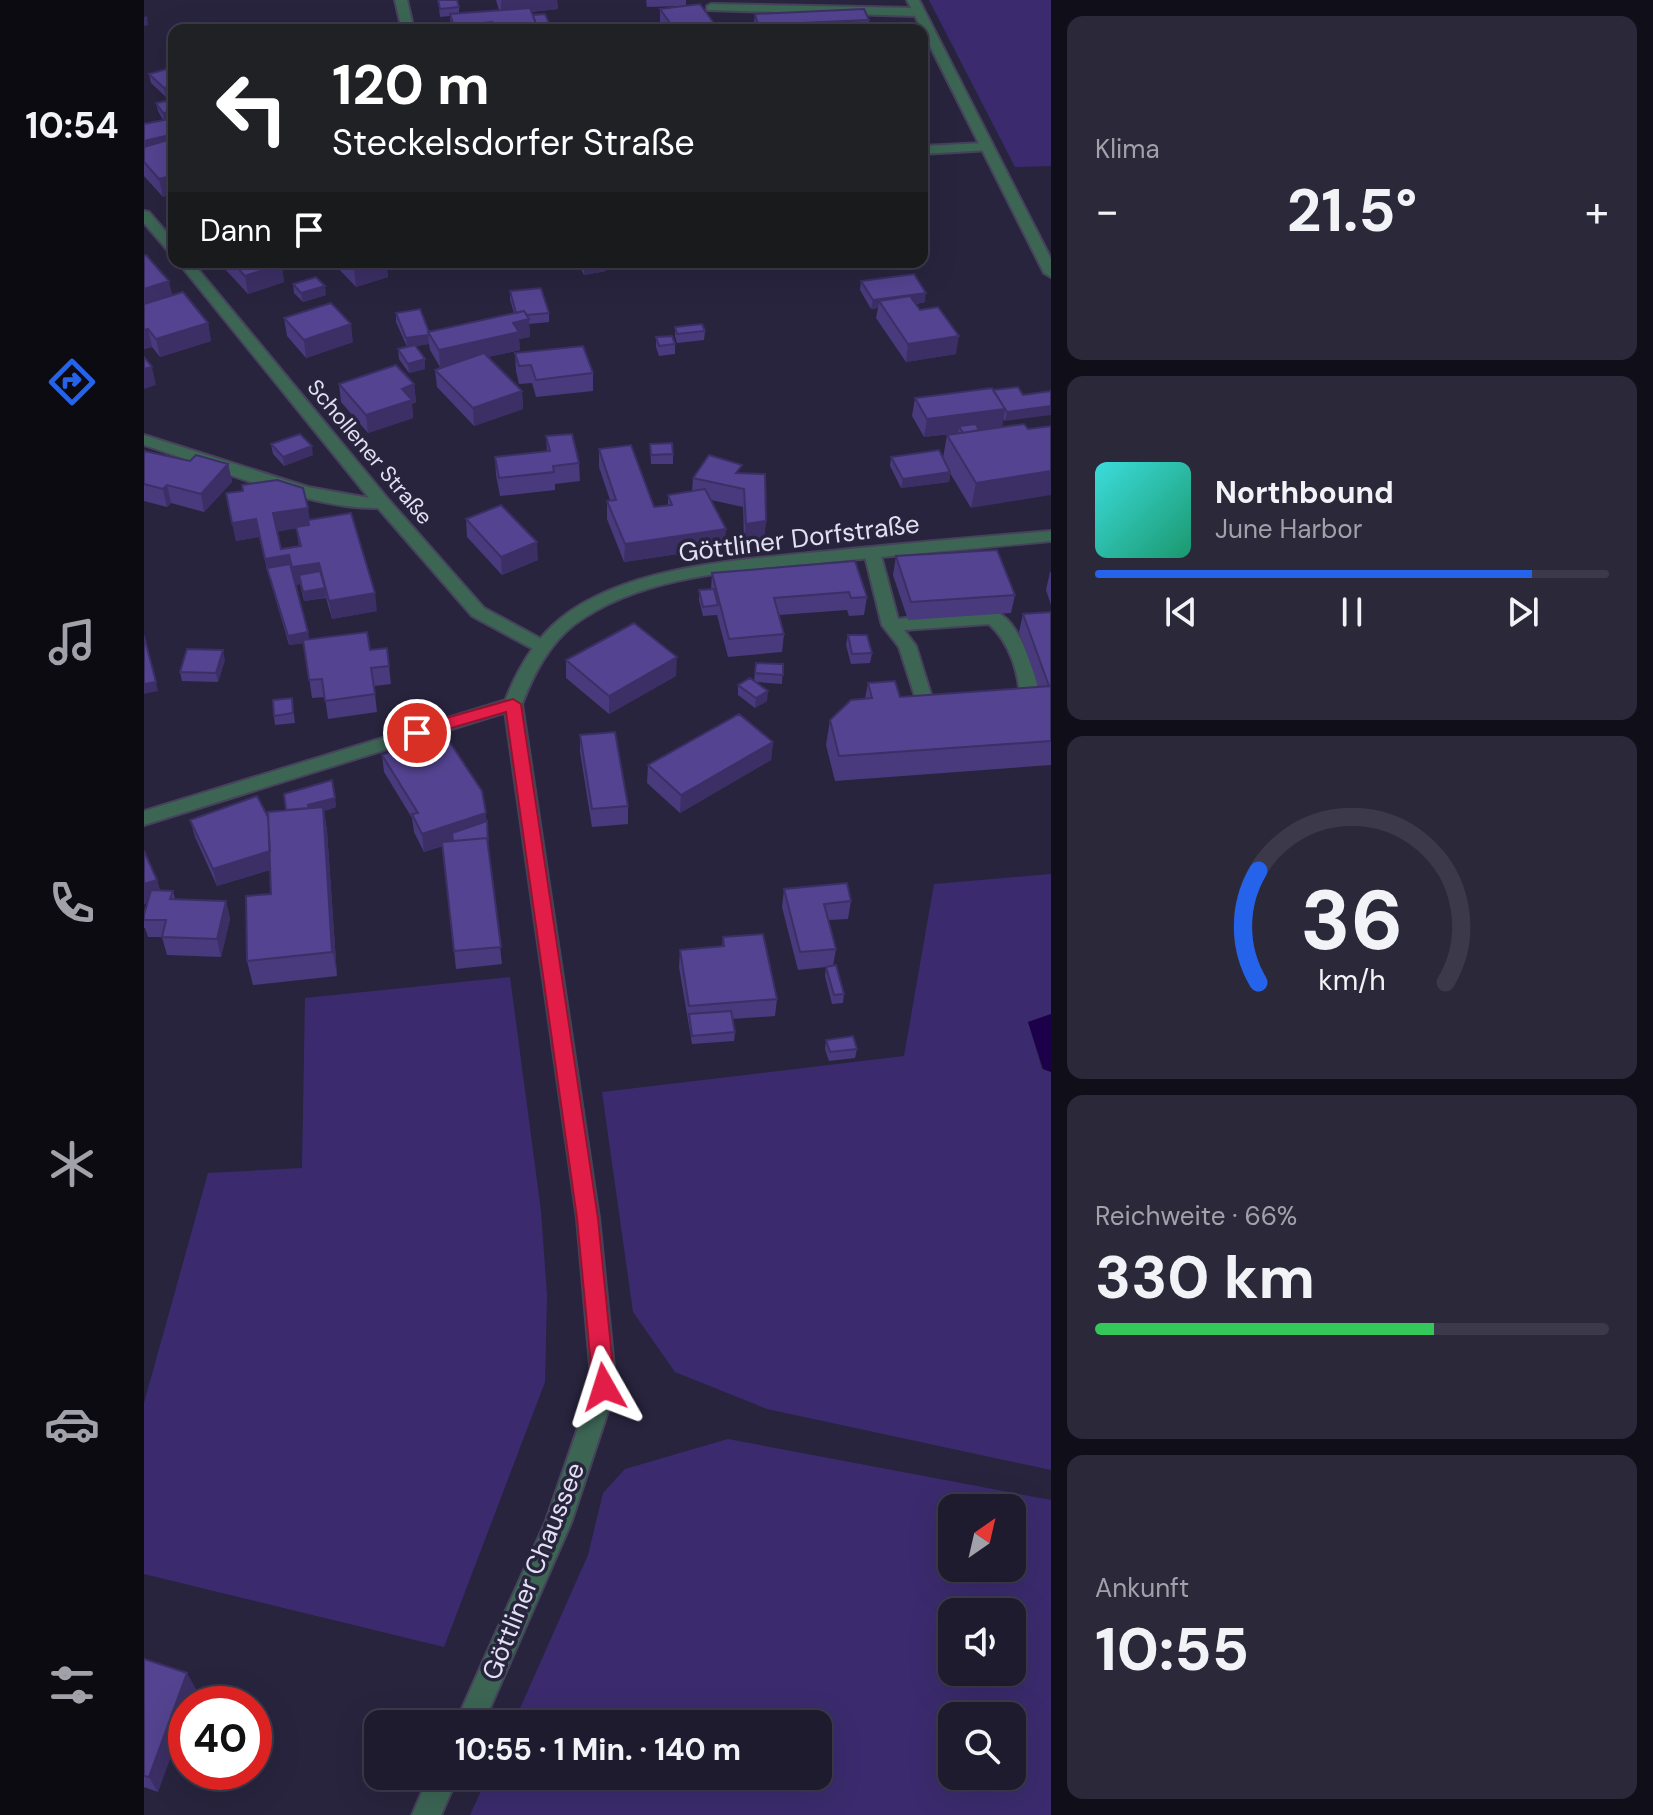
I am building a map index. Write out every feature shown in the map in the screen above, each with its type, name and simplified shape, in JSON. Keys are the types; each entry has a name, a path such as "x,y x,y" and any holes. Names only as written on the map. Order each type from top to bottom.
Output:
{"street":[{"path":"401,0 407,24"},
{"path":"711,8 915,6 924,24"},
{"path":"928,32 1051,273"},
{"path":"928,150 985,147"},
{"path":"144,215 168,242"},
{"name":"Schollener Straße","path":"190,268 382,503 478,612 541,646"},
{"path":"144,440 329,497 369,507 382,503"},
{"name":"Göttliner Dorfstraße","path":"513,704 523,676 541,646 577,615 615,595 746,566 1051,536"},
{"path":"872,552 891,625 907,646 925,705 956,713"},
{"path":"891,625 993,618 1007,626 1031,692 1029,707 1000,709"},
{"path":"144,818 513,704"},
{"name":"Göttliner Chaussee","path":"475,1710 558,1523 604,1387 588,1218 513,704"},
{"path":"426,1815 438,1790"}],"shaded area":[{"path":"929,0 1051,0 1051,166 1015,167"},
{"path":"1051,874 1051,1014 1028,1022 1042,1069 1051,1072 1051,1470 767,1409 675,1372 633,1312 602,1092 904,1056 934,884"},
{"path":"510,977 541,1211 547,1295 545,1382 444,1647 144,1574 144,1403 208,1173 302,1168 305,998"},
{"path":"1051,1014 1051,1072 1043,1069 1028,1022"},
{"path":"728,1439 1019,1494 938,1494 938,1582 1026,1582 1026,1495 1051,1500 1051,1815 470,1815 482,1790 832,1790 832,1710 519,1710 588,1555 603,1493 625,1469"}],"building":[{"path":"438,0 457,0 459,7 440,9"},
{"path":"700,4 715,24 671,24 660,9"},
{"path":"530,8 536,24 453,24 450,14"},
{"path":"864,9 869,20 758,24 755,14"},
{"path":"545,14 549,23 536,24 533,15"},
{"path":"168,69 168,87 164,88 149,74"},
{"path":"168,101 168,112 163,113 156,103"},
{"path":"168,119 168,135 144,141 144,124"},
{"path":"168,140 168,177 159,179 144,162 144,147"},
{"path":"146,255 169,281 144,289"},
{"path":"238,268 269,268 245,276"},
{"path":"914,274 926,293 873,300 861,281"},
{"path":"316,277 325,286 301,293 293,284"},
{"path":"541,288 549,313 516,313 510,291"},
{"path":"183,292 208,323 156,339 148,329 144,330 144,304"},
{"path":"910,296 920,310 938,307 959,336 908,344 879,301"},
{"path":"331,303 351,324 304,340 284,318"},
{"path":"420,309 428,335 406,338 396,313"},
{"path":"524,311 529,319 513,323 519,332 439,350 428,332"},
{"path":"702,324 705,331 677,334 675,327"},
{"path":"672,336 675,344 659,346 656,337"},
{"path":"415,345 425,359 408,364 398,349"},
{"path":"583,346 593,373 536,380 531,365 519,366 515,353"},
{"path":"484,353 522,391 473,408 435,370"},
{"path":"144,357 152,367 144,369"},
{"path":"396,365 414,384 402,389 412,400 366,415 339,384"},
{"path":"1018,387 1023,395 1051,391 1051,406 1007,412 993,390"},
{"path":"992,388 1005,409 927,419 915,398"},
{"path":"976,424 979,430 963,433 959,426"},
{"path":"1024,424 1028,429 1051,426 1051,471 976,483 947,435"},
{"path":"300,434 312,446 283,457 271,444"},
{"path":"572,434 579,463 553,466 554,472 499,478 495,457 550,451 546,436"},
{"path":"672,443 673,454 651,455 650,444"},
{"path":"631,445 654,507 672,505 668,495 705,489 726,529 625,544 607,501 616,500 599,449"},
{"path":"939,450 950,472 903,479 891,457"},
{"path":"144,451 190,461 196,455 228,464 201,494 167,485 163,489 144,484"},
{"path":"709,455 742,465 736,473 765,474 766,521 746,524 744,489 693,478"},
{"path":"277,480 303,488 308,508 273,513 281,549 301,546 296,527 309,525 308,520 351,513 375,593 329,601 319,563 292,567 289,555 265,559 256,519 232,523 226,493 243,491 242,485"},
{"path":"501,505 537,542 501,557 466,519"},
{"path":"997,550 1015,595 911,602 896,556"},
{"path":"855,561 867,597 851,598 849,592 774,598 784,634 729,639 712,573"},
{"path":"290,564 308,632 288,636 267,568"},
{"path":"320,571 325,588 303,592 299,575"},
{"path":"714,589 718,605 703,607 699,590"},
{"path":"1051,612 1051,686 1049,686 1023,614"},
{"path":"634,623 677,657 609,696 566,660"},
{"path":"367,632 370,650 387,648 389,666 371,668 375,694 325,701 322,679 309,680 303,640"},
{"path":"848,635 867,635 872,653 852,654"},
{"path":"144,636 156,682 144,684"},
{"path":"187,649 223,650 216,673 180,672"},
{"path":"756,663 783,664 783,675 755,673"},
{"path":"750,678 768,691 756,698 738,685"},
{"path":"895,681 900,697 1051,686 1051,741 839,756 830,720 851,700 872,698 868,683"},
{"path":"292,698 293,713 274,716 273,700"},
{"path":"739,714 773,742 681,795 648,765"},
{"path":"443,732 482,791 486,813 422,834 412,814 418,813 382,755"},
{"path":"615,732 628,806 592,809 580,735"},
{"path":"332,780 335,798 308,805 309,808 286,810 284,794"},
{"path":"257,796 268,817 270,851 213,869 190,820"},
{"path":"323,807 332,952 247,961 246,896 271,894 268,812"},
{"path":"487,821 488,841 487,838 453,841 452,833"},
{"path":"487,838 501,947 454,951 442,842"},
{"path":"144,851 157,880 144,884"},
{"path":"847,883 851,901 824,904 836,949 800,952 784,889"},
{"path":"151,890 173,891 170,899 226,901 217,939 162,937 166,920 144,920"},
{"path":"763,934 777,999 689,1006 680,950 724,946 723,937"},
{"path":"836,965 844,994 834,995 826,967"},
{"path":"731,1011 735,1032 692,1036 689,1014"},
{"path":"853,1036 857,1049 830,1052 826,1040"},
{"path":"144,1659 187,1673 182,1686 168,1686 168,1725 149,1777 144,1776"}],"route":[{"path":"417,733 513,704 588,1218 604,1387"}]}
